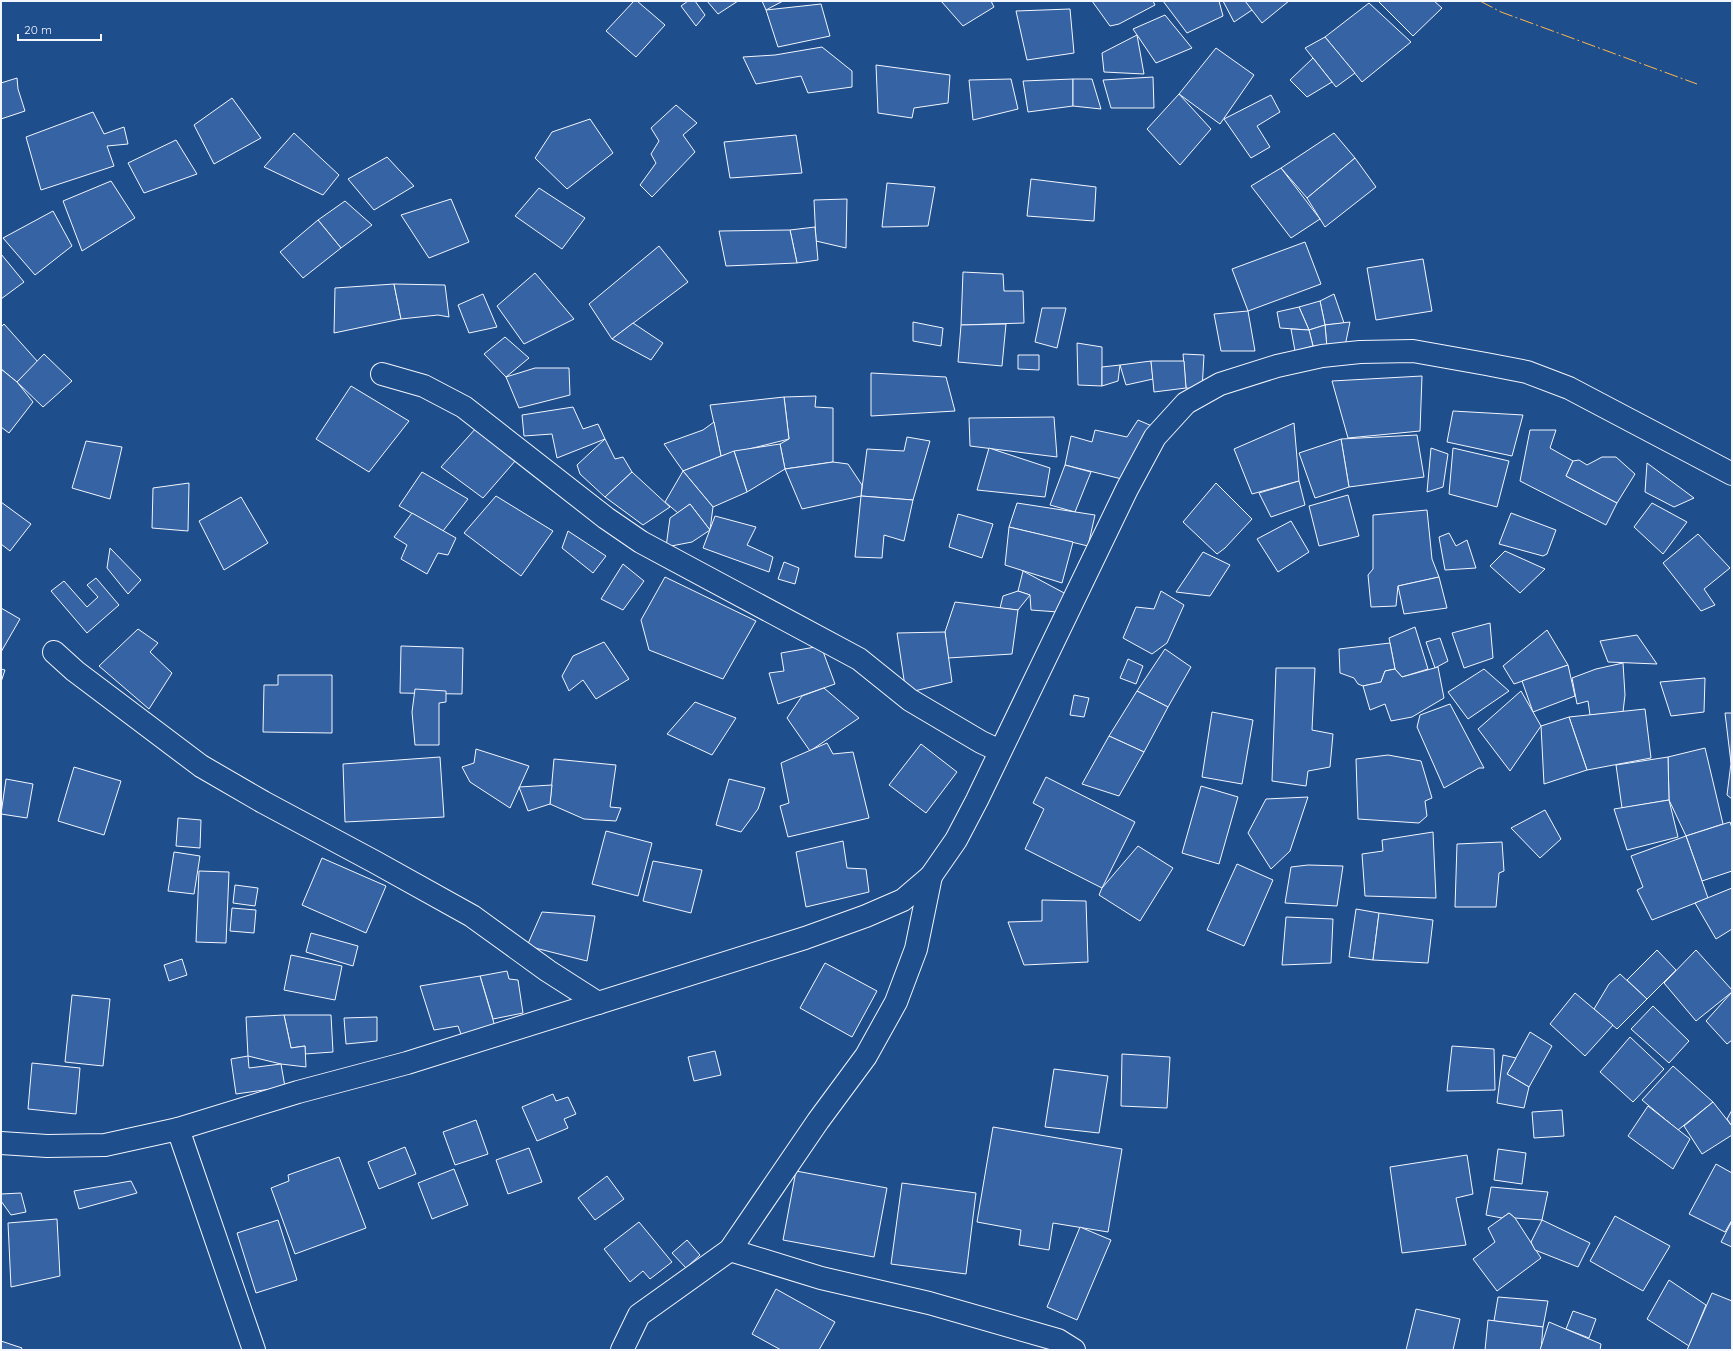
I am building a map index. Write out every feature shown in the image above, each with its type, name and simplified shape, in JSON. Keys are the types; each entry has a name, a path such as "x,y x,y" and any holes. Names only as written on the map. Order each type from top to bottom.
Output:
{"street":[{"path":"1,1143 47,1146 106,1145 178,1129 298,1092 407,1063 805,938 866,916 903,900 931,876 956,840 1126,490 1155,437 1186,403 1220,384 1277,366 1322,356 1360,352 1413,351 1479,362 1527,372 1569,388 1732,474"},
{"path":"382,374 424,386 464,407 606,518 641,542 859,659 910,700 981,742 1000,751"},
{"path":"54,652 74,671 201,766 263,802 472,916 548,971 598,1003"},
{"path":"622,1350 639,1315 730,1250 818,1121 866,1056 896,1002 916,949 931,876"},
{"path":"178,1129 254,1350"},
{"path":"730,1250 821,1278 929,1303 1058,1340 1074,1350"}],"building":[{"path":"634,1 637,1 665,25 636,57 606,31"},
{"path":"688,1 695,1 705,15 696,26 681,6"},
{"path":"707,1 738,1 718,14"},
{"path":"762,1 783,1 766,10"},
{"path":"941,1 991,1 994,7 963,26"},
{"path":"1092,1 1153,1 1155,5 1119,24 1110,26"},
{"path":"1163,1 1219,1 1223,16 1187,33"},
{"path":"1223,1 1246,1 1252,10 1234,22"},
{"path":"1245,1 1289,1 1262,23"},
{"path":"1378,1 1434,1 1442,8 1413,36"},
{"path":"1369,3 1411,42 1362,82 1325,37"},
{"path":"821,4 830,36 778,47 766,10"},
{"path":"1070,9 1074,53 1027,60 1016,11"},
{"path":"1165,15 1192,48 1156,63 1133,29"},
{"path":"1137,35 1144,74 1104,72 1102,53"},
{"path":"1325,37 1355,73 1336,87 1305,48"},
{"path":"822,47 852,71 852,87 808,93 801,76 756,84 743,57 775,55"},
{"path":"1216,48 1254,75 1220,124 1179,94"},
{"path":"1313,58 1332,82 1307,97 1290,80"},
{"path":"876,65 950,75 948,103 914,108 912,118 878,113"},
{"path":"1153,77 1154,108 1111,108 1103,80"},
{"path":"17,78 18,89 25,111 1,119 1,83"},
{"path":"1011,79 1018,109 973,120 969,80"},
{"path":"1073,79 1073,106 1028,112 1023,81"},
{"path":"1073,79 1092,79 1101,109 1073,106"},
{"path":"1179,94 1211,129 1180,165 1147,129"},
{"path":"1271,95 1280,112 1257,126 1270,147 1251,158 1224,119"},
{"path":"232,98 261,138 214,164 194,125"},
{"path":"676,105 697,123 683,135 695,152 652,197 640,185 656,163 651,154 659,141 651,128"},
{"path":"93,112 104,134 124,127 128,144 107,146 114,166 41,190 26,137"},
{"path":"590,119 613,153 567,189 535,158 552,132"},
{"path":"294,133 339,175 323,195 264,167"},
{"path":"1334,133 1355,158 1307,198 1281,168"},
{"path":"796,135 802,173 730,178 724,142"},
{"path":"176,140 197,174 144,193 128,163"},
{"path":"387,157 414,186 374,210 348,179"},
{"path":"1355,158 1376,187 1325,227 1307,198"},
{"path":"1281,168 1320,219 1291,238 1251,186"},
{"path":"1031,179 1096,187 1094,221 1027,216"},
{"path":"111,181 135,218 82,251 63,201"},
{"path":"887,183 935,187 928,226 882,227"},
{"path":"539,188 585,218 562,249 515,216"},
{"path":"451,199 469,242 429,258 401,215"},
{"path":"847,199 846,248 816,241 814,200"},
{"path":"345,201 372,225 341,248 318,220"},
{"path":"53,211 72,246 35,275 3,238"},
{"path":"318,220 341,248 303,278 280,252"},
{"path":"815,227 818,260 797,263 790,230"},
{"path":"790,230 797,263 726,266 719,231"},
{"path":"1305,242 1321,284 1248,311 1232,269"},
{"path":"659,246 688,282 612,339 589,304"},
{"path":"1,254 24,282 1,299"},
{"path":"1423,259 1432,311 1376,320 1367,268"},
{"path":"963,272 1003,274 1004,291 1023,291 1024,323 961,325"},
{"path":"535,273 574,319 524,344 497,306"},
{"path":"394,284 401,319 334,333 335,288"},
{"path":"394,284 445,285 449,317 438,315 401,319"},
{"path":"483,294 497,327 469,333 458,305"},
{"path":"1334,294 1344,323 1325,325 1320,301"},
{"path":"1320,301 1325,325 1309,330 1299,307"},
{"path":"1299,307 1309,330 1280,328 1277,312"},
{"path":"1042,308 1066,308 1057,348 1035,342"},
{"path":"1248,311 1255,351 1221,351 1214,314"},
{"path":"913,322 943,328 941,346 913,341"},
{"path":"1350,322 1345,346 1327,348 1325,325"},
{"path":"633,323 663,343 651,360 612,339"},
{"path":"4,324 38,362 17,382 1,369 1,327"},
{"path":"1006,324 1002,366 958,362 961,325"},
{"path":"1325,325 1327,348 1313,346 1309,330"},
{"path":"1291,329 1309,330 1313,346 1295,351"},
{"path":"505,337 529,358 506,377 484,354"},
{"path":"1077,343 1102,347 1102,386 1078,385"},
{"path":"44,354 72,381 43,407 17,382"},
{"path":"1183,354 1204,355 1202,390 1186,388"},
{"path":"1018,355 1039,355 1039,370 1018,369"},
{"path":"1151,361 1153,379 1126,385 1120,365"},
{"path":"1151,361 1184,361 1186,388 1154,392"},
{"path":"1120,365 1118,381 1102,386 1102,367"},
{"path":"535,368 569,368 570,395 519,408 506,377"},
{"path":"1,369 17,382 33,402 9,433 1,427"},
{"path":"871,373 946,377 955,411 871,416"},
{"path":"1422,376 1420,431 1348,438 1332,381"},
{"path":"351,386 409,421 369,472 316,439"},
{"path":"816,396 815,407 833,408 833,462 785,469 780,444 789,439 784,397"},
{"path":"784,397 789,439 721,456 710,405"},
{"path":"573,407 583,429 598,424 605,439 557,458 552,434 524,436 522,415"},
{"path":"1453,411 1523,415 1512,456 1447,442"},
{"path":"1054,417 1057,457 970,446 969,418"},
{"path":"1138,420 1152,426 1126,480 1065,465 1071,436 1092,442 1095,430 1127,437"},
{"path":"714,422 721,456 683,471 664,444 703,430"},
{"path":"1294,423 1299,481 1252,494 1234,449"},
{"path":"477,427 516,460 483,498 441,467"},
{"path":"1530,430 1556,430 1550,448 1573,461 1566,476 1617,503 1606,525 1520,481"},
{"path":"1417,435 1424,477 1349,487 1341,439"},
{"path":"907,437 930,441 913,500 861,496 867,449 904,451"},
{"path":"605,439 615,459 623,457 632,472 605,497 580,474 577,465"},
{"path":"1341,439 1349,487 1315,498 1299,453"},
{"path":"86,441 122,447 110,499 72,488"},
{"path":"780,444 785,469 747,492 734,451"},
{"path":"989,448 1050,468 1045,497 977,490"},
{"path":"1431,448 1448,454 1443,487 1427,492"},
{"path":"1453,448 1509,461 1497,507 1449,494"},
{"path":"734,451 747,492 713,507 683,471"},
{"path":"1602,457 1616,457 1635,474 1617,503 1566,476 1573,461 1579,460 1587,465"},
{"path":"833,462 848,464 862,485 861,496 802,509 785,469"},
{"path":"1647,463 1694,498 1674,507 1645,492"},
{"path":"1065,465 1091,472 1075,512 1050,505"},
{"path":"683,471 713,507 710,530 690,504 678,513 665,502"},
{"path":"422,472 468,499 443,531 399,506"},
{"path":"632,472 670,507 643,525 605,497"},
{"path":"1299,481 1305,505 1271,517 1259,493"},
{"path":"189,483 188,531 152,528 153,488"},
{"path":"1216,483 1252,519 1225,548 1217,554 1183,522"},
{"path":"1348,495 1359,536 1319,546 1309,506"},
{"path":"496,496 553,531 521,576 464,533"},
{"path":"861,496 913,500 904,541 884,535 882,558 855,557"},
{"path":"241,497 268,543 224,570 199,521"},
{"path":"1,502 31,524 10,551 1,544"},
{"path":"1017,503 1095,515 1088,546 1009,527"},
{"path":"1652,503 1687,522 1663,554 1634,527"},
{"path":"690,504 710,530 692,542 666,547 670,518"},
{"path":"1427,510 1432,559 1439,577 1398,586 1396,606 1371,607 1368,575 1373,569 1373,515"},
{"path":"412,513 456,538 448,555 438,553 427,574 401,559 407,545 394,537"},
{"path":"1511,513 1556,530 1547,554 1543,556 1499,544"},
{"path":"958,514 993,524 982,558 949,547"},
{"path":"715,516 756,527 747,545 773,557 769,572 703,548"},
{"path":"1291,521 1309,552 1278,572 1257,539"},
{"path":"1009,527 1073,542 1062,583 1005,565"},
{"path":"568,531 606,556 593,573 562,548"},
{"path":"1449,533 1456,546 1467,540 1476,568 1445,570 1439,537"},
{"path":"1698,534 1730,568 1704,589 1715,605 1701,611 1663,563"},
{"path":"110,548 141,580 128,594 107,568"},
{"path":"1505,551 1545,569 1520,593 1490,566"},
{"path":"1203,552 1230,565 1210,596 1176,592"},
{"path":"784,562 799,568 795,584 778,579"},
{"path":"623,564 644,581 623,610 601,599"},
{"path":"1023,571 1066,594 1058,612 1031,610 1030,595 1018,591"},
{"path":"665,577 756,621 723,679 649,650 641,620"},
{"path":"1439,577 1447,608 1404,614 1398,586"},
{"path":"96,578 119,605 87,633 51,591 64,581 87,607 98,597 87,585"},
{"path":"1018,591 1030,595 1018,610 1000,608 1003,596"},
{"path":"1161,591 1184,605 1167,643 1152,654 1123,638 1136,607 1154,609"},
{"path":"955,602 1018,610 1012,654 948,658 945,632"},
{"path":"1,608 20,619 1,652"},
{"path":"1490,623 1493,658 1464,668 1452,633"},
{"path":"1415,627 1428,669 1402,677 1395,669 1389,638"},
{"path":"138,629 158,643 150,652 172,673 149,709 99,666"},
{"path":"1547,630 1568,665 1514,684 1503,666"},
{"path":"945,632 952,682 906,693 897,633"},
{"path":"1637,635 1657,664 1608,662 1600,641"},
{"path":"1440,638 1448,661 1435,668 1426,642"},
{"path":"604,642 629,679 596,699 583,680 569,691 562,676 573,656"},
{"path":"1390,643 1395,669 1385,671 1381,682 1363,686 1358,684 1354,678 1340,673 1339,649"},
{"path":"401,646 463,648 462,694 400,693"},
{"path":"821,646 835,684 778,704 769,673 784,671 781,653"},
{"path":"1165,649 1191,667 1168,707 1137,691"},
{"path":"1128,659 1143,666 1136,684 1120,678"},
{"path":"1623,663 1625,695 1623,712 1590,715 1588,701 1577,704 1572,678 1596,669"},
{"path":"1568,665 1575,696 1533,712 1522,681"},
{"path":"1438,667 1444,698 1412,717 1391,721 1385,704 1370,710 1363,686 1381,682 1385,671 1395,669 1402,677"},
{"path":"1276,668 1315,668 1312,730 1333,734 1330,767 1308,771 1306,786 1272,781"},
{"path":"1,669 5,670 1,682"},
{"path":"1484,669 1509,691 1468,719 1448,692"},
{"path":"278,675 332,675 332,733 263,732 264,685 278,685"},
{"path":"1705,678 1704,712 1671,716 1660,682"},
{"path":"824,688 859,718 810,751 787,718 802,696"},
{"path":"415,689 446,691 446,702 439,703 439,745 415,745 412,712"},
{"path":"1137,691 1168,707 1144,752 1109,736"},
{"path":"1521,691 1541,726 1510,771 1478,729"},
{"path":"1074,695 1089,698 1084,717 1070,715"},
{"path":"695,702 736,718 712,755 667,734"},
{"path":"1450,704 1484,768 1479,768 1444,788 1417,727 1420,715"},
{"path":"1645,709 1651,758 1587,770 1569,717"},
{"path":"1212,712 1253,720 1242,784 1202,777"},
{"path":"1725,713 1732,713 1731,763"},
{"path":"1569,717 1587,770 1544,784 1541,726"},
{"path":"1109,736 1144,752 1119,796 1082,784"},
{"path":"827,743 833,754 853,752 869,818 788,837 780,806 789,803 781,763"},
{"path":"921,744 957,772 926,813 889,785"},
{"path":"1705,748 1723,824 1686,836 1669,800 1668,757"},
{"path":"476,749 529,766 510,808 470,782 462,767 474,763"},
{"path":"1388,755 1421,761 1432,798 1425,801 1427,816 1419,823 1358,819 1356,759"},
{"path":"440,757 444,817 345,822 343,764"},
{"path":"1668,757 1669,800 1622,808 1616,765"},
{"path":"554,759 616,765 610,807 621,808 616,821 584,819 550,804"},
{"path":"1732,763 1732,799 1727,795"},
{"path":"74,767 121,781 104,835 58,821"},
{"path":"1046,777 1135,822 1102,888 1025,849 1044,809 1033,803"},
{"path":"6,779 33,784 27,818 1,814"},
{"path":"729,779 765,788 758,809 741,832 716,825"},
{"path":"552,785 550,804 528,811 519,787"},
{"path":"1201,786 1238,797 1219,864 1182,853"},
{"path":"1308,797 1290,851 1271,869 1248,833 1266,799"},
{"path":"1669,800 1678,837 1627,850 1614,809"},
{"path":"1545,810 1561,839 1540,858 1511,828"},
{"path":"178,818 201,820 200,848 176,846"},
{"path":"1730,822 1732,828 1732,871 1702,881 1686,836"},
{"path":"606,831 652,843 638,896 592,884"},
{"path":"1433,832 1436,898 1365,896 1362,854 1383,851 1382,840"},
{"path":"1686,836 1708,898 1652,920 1637,890 1643,887 1631,856"},
{"path":"843,841 847,868 866,869 869,892 806,907 796,852"},
{"path":"1502,842 1504,871 1499,873 1496,907 1455,907 1457,844"},
{"path":"1138,846 1173,868 1140,921 1099,895 1102,888"},
{"path":"174,852 200,856 194,894 168,891"},
{"path":"322,858 386,886 366,933 302,905"},
{"path":"653,861 702,870 691,913 643,901"},
{"path":"1237,864 1273,880 1244,946 1207,930"},
{"path":"1308,865 1343,866 1337,906 1285,903 1291,867"},
{"path":"199,871 229,872 226,943 196,942"},
{"path":"235,885 258,888 255,906 233,903"},
{"path":"1732,888 1732,929 1716,939 1695,903"},
{"path":"1042,900 1086,901 1088,962 1024,965 1008,922 1042,921"},
{"path":"232,908 256,910 254,933 230,931"},
{"path":"1356,909 1379,913 1373,960 1349,957"},
{"path":"542,912 595,916 587,961 527,946"},
{"path":"1379,913 1433,920 1428,963 1373,960"},
{"path":"1286,917 1333,919 1331,963 1282,965"},
{"path":"311,933 358,946 353,966 306,952"},
{"path":"1657,950 1676,970 1647,999 1627,980"},
{"path":"1696,950 1732,990 1732,992 1696,1021 1664,983"},
{"path":"291,955 342,966 335,1000 284,990"},
{"path":"182,959 187,975 169,981 164,965"},
{"path":"825,963 877,991 852,1037 800,1008"},
{"path":"507,971 509,979 518,980 523,1013 493,1019 480,976"},
{"path":"1620,974 1647,999 1617,1029 1594,1009 1609,984"},
{"path":"480,976 496,1030 462,1037 458,1026 434,1030 420,986"},
{"path":"1732,992 1732,1040 1727,1044 1706,1021"},
{"path":"1575,993 1613,1025 1585,1056 1550,1024"},
{"path":"72,995 110,999 103,1066 65,1062"},
{"path":"1653,1006 1689,1041 1669,1063 1631,1029"},
{"path":"284,1015 331,1015 333,1052 305,1054 305,1046 291,1048"},
{"path":"284,1015 291,1048 305,1046 306,1067 281,1064 248,1056 246,1017"},
{"path":"377,1017 377,1041 346,1044 344,1018"},
{"path":"1530,1032 1552,1046 1529,1087 1507,1074"},
{"path":"1630,1037 1664,1069 1633,1102 1600,1072"},
{"path":"1452,1046 1494,1049 1495,1090 1447,1091"},
{"path":"715,1051 721,1075 694,1081 688,1057"},
{"path":"1122,1054 1170,1057 1167,1108 1121,1106"},
{"path":"1503,1055 1516,1058 1507,1074 1529,1087 1524,1108 1497,1103"},
{"path":"248,1056 249,1068 281,1064 285,1087 236,1094 231,1059"},
{"path":"32,1063 80,1068 76,1114 28,1109"},
{"path":"1673,1066 1713,1102 1678,1130 1642,1100"},
{"path":"1054,1069 1108,1076 1099,1133 1045,1127"},
{"path":"553,1094 556,1101 568,1097 576,1114 564,1119 568,1128 537,1141 522,1107"},
{"path":"1713,1102 1732,1126 1732,1135 1702,1154 1684,1126"},
{"path":"1648,1106 1690,1139 1673,1169 1628,1136"},
{"path":"1562,1110 1564,1136 1534,1138 1532,1112"},
{"path":"1732,1110 1732,1126 1727,1119"},
{"path":"476,1120 488,1154 455,1165 443,1132"},
{"path":"993,1127 1122,1149 1108,1232 1053,1223 1049,1250 1019,1245 1021,1230 977,1222"},
{"path":"405,1147 416,1174 379,1189 368,1162"},
{"path":"529,1148 542,1182 508,1194 496,1160"},
{"path":"1498,1149 1526,1153 1522,1184 1494,1180"},
{"path":"1467,1155 1473,1194 1456,1198 1466,1245 1402,1253 1390,1167"},
{"path":"339,1157 366,1228 295,1254 271,1188 289,1181 288,1175"},
{"path":"1716,1164 1732,1173 1732,1220 1725,1232 1689,1214"},
{"path":"454,1169 468,1205 432,1219 418,1183"},
{"path":"796,1171 887,1188 874,1257 783,1240"},
{"path":"607,1176 624,1199 595,1220 578,1198"},
{"path":"131,1181 137,1193 79,1209 74,1191"},
{"path":"902,1183 976,1193 966,1274 891,1264"},
{"path":"1491,1187 1548,1192 1542,1220 1515,1218 1509,1213 1502,1218 1486,1215"},
{"path":"21,1193 26,1212 11,1215 1,1201 1,1194"},
{"path":"1509,1213 1515,1218 1541,1258 1497,1291 1473,1259 1495,1242 1488,1228"},
{"path":"1615,1216 1670,1246 1643,1291 1590,1261"},
{"path":"57,1219 60,1276 11,1287 8,1223"},
{"path":"278,1220 297,1280 256,1293 237,1233"},
{"path":"1542,1220 1590,1243 1578,1267 1535,1250 1531,1242"},
{"path":"1732,1221 1732,1247 1721,1242"},
{"path":"639,1222 672,1262 650,1279 643,1271 630,1282 604,1249"},
{"path":"1080,1227 1111,1240 1077,1320 1047,1307"},
{"path":"687,1240 700,1255 686,1268 672,1253"},
{"path":"1669,1280 1706,1305 1689,1346 1647,1319"},
{"path":"776,1289 835,1322 819,1350 781,1350 752,1334"},
{"path":"1712,1293 1732,1301 1732,1350 1687,1350"},
{"path":"1498,1297 1548,1301 1543,1327 1494,1321"},
{"path":"1416,1309 1460,1319 1453,1350 1406,1350"},
{"path":"1573,1311 1596,1319 1589,1338 1566,1329"},
{"path":"1488,1320 1543,1327 1541,1350 1485,1350"},
{"path":"1549,1322 1601,1344 1600,1350 1540,1350"},
{"path":"1,1341 22,1348 21,1350 1,1350"}],"power":[{"path":"1480,1 1501,12 1697,84"}]}
